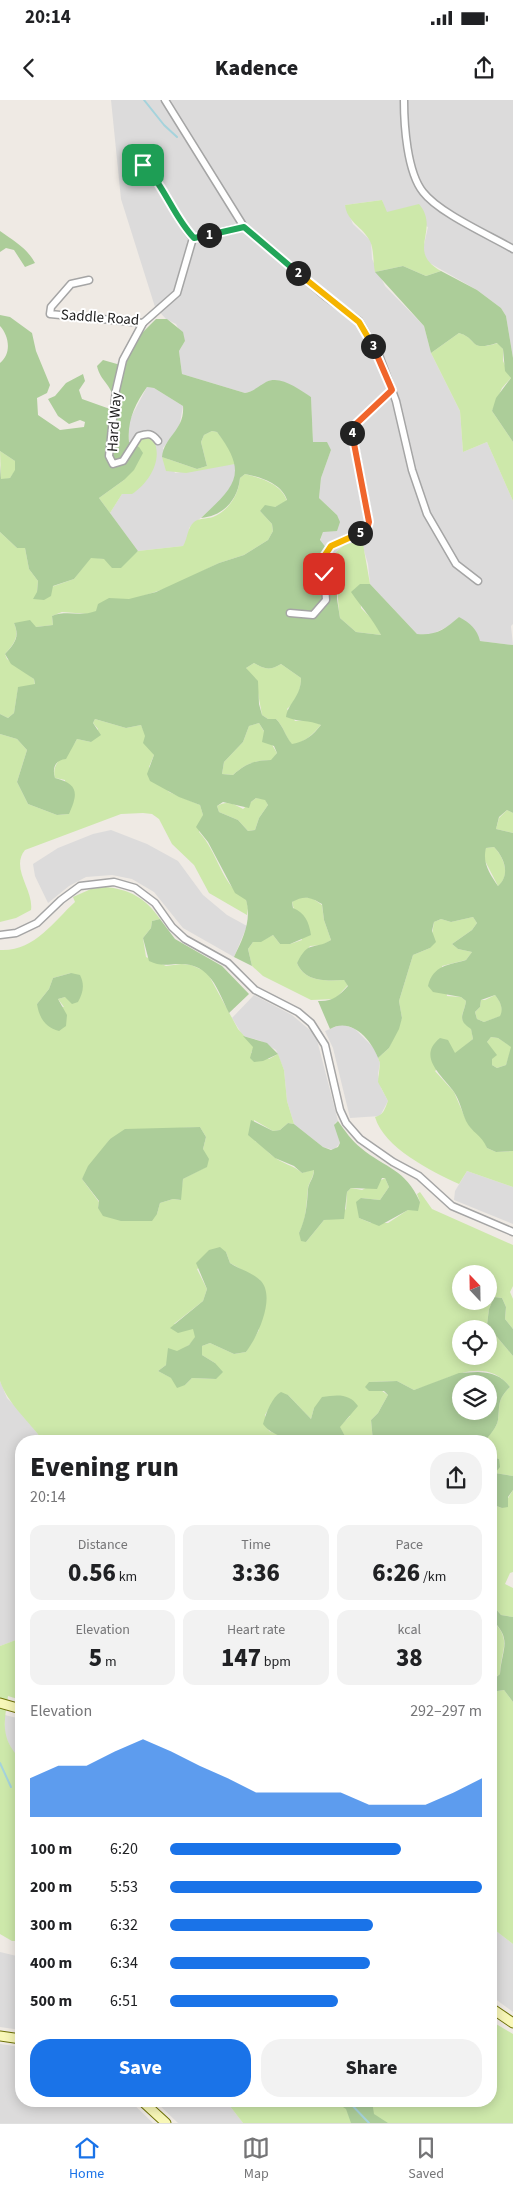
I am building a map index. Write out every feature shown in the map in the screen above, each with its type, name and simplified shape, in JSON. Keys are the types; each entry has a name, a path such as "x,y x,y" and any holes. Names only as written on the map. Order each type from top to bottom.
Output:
{"street":[{"path":"165,100 244,227 359,322 378,355 392,390 412,470 427,514 456,564 478,581"},
{"path":"404,100 411,164 415,180 423,193 444,210 513,249"},
{"path":"143,165 156,178 181,225 194,238 244,227"},
{"name":"Saddle Road","path":"89,280 71,284 51,307 50,314 143,323 177,293 194,238"},
{"name":"Hard Way","path":"143,323 123,360 117,383 109,456 113,464 123,461 138,436 147,433 154,435 158,441"},
{"path":"290,613 313,615 326,600 323,558 331,546 367,529 369,522 352,432 356,424 392,390"},
{"path":"0,935 16,933 37,924 61,900 80,886 114,882 135,888 155,903 172,927 185,939 228,963 255,990 298,1012 311,1023 325,1045 340,1110 346,1123 360,1139 393,1162 419,1176 452,1206 513,1232"},
{"path":"0,1703 15,1707"},
{"path":"497,2012 513,2023"},
{"path":"0,2036 15,2038"},
{"path":"149,2107 166,2123"}],"shaded area":[{"path":"111,100 513,100 513,358 506,316 501,308 477,290 426,261 423,249 428,227 386,212 382,200 345,205 353,224 371,241 372,259 385,286 424,326 431,353 460,411 463,452 487,442 513,501 513,624 511,626 513,645 480,641 459,617 449,626 430,635 417,634 370,584 368,564 362,544 344,545 333,555 326,549 320,541 323,532 337,515 319,498 321,478 331,450 313,442 311,397 289,384 268,381 255,390 245,393 182,374 179,351 185,341 176,324 166,319 155,307 121,199"},
{"path":"147,387 154,388 183,406 179,428 163,448 175,473 235,464 237,469 234,482 221,500 189,528 188,539 183,546 138,551 110,513 122,494 126,493 136,445 129,442 128,423"},
{"path":"111,830 147,844 178,861 203,895 227,915 247,926 234,957 183,928 154,892 132,879 112,875 86,877 69,886 48,903 35,876 33,864 58,848 93,834"},
{"path":"254,995 292,1015 311,1031 317,1040 338,1121 335,1123 340,1143 334,1150 323,1147 294,1124 287,1101 284,1070 276,1050 261,1041 243,1036 232,1018"},
{"path":"342,1024 355,1029 374,1048 380,1063 378,1074 381,1088 388,1101 380,1116 350,1118 333,1048 325,1031"},
{"path":"467,1171 513,1187 513,1224 454,1200 455,1191"},
{"path":"0,1381 7,1398 22,1413 38,1435 15,1435 15,1640 0,1646"},
{"path":"5,1715 15,1718 15,1754 5,1736"},
{"path":"497,1932 513,1944 513,2012 497,2000"},
{"path":"0,1952 15,1956 15,2029 0,2027"},
{"path":"0,2044 15,2046 15,2107 136,2107 153,2123 0,2123"},
{"path":"161,2107 231,2107 243,2123 178,2123"}],"green space":[{"path":"382,200 387,212 419,204 425,214 427,223 425,256 441,271 426,276 403,266 375,272 370,241 349,216 345,205"},
{"path":"0,231 24,249 35,263 25,267 14,250 6,248 0,252"},
{"path":"403,266 426,276 441,271 477,290 501,308 506,316 513,358 513,442 492,411 496,398 511,378 505,371 503,349 497,343 482,346 475,344 469,338 459,333 431,353 424,326 375,272"},
{"path":"0,315 10,317 32,333 36,351 50,385 47,393 37,398 38,415 60,430 84,427 85,422 80,420 69,424 58,416 48,399 55,396 66,383 83,374 85,381 79,390 82,399 110,409 112,402 111,391 102,378 97,366 103,360 124,366 140,335 156,319 167,319 183,332 185,341 179,351 182,374 245,393 272,380 278,380 301,390 311,397 313,442 327,442 331,450 321,478 319,498 337,515 340,522 337,531 323,532 320,540 337,562 337,599 340,618 356,632 381,635 351,592 360,584 370,584 417,634 430,634 440,631 459,617 472,627 480,641 513,645 513,813 507,810 499,817 496,829 513,833 513,1151 496,1152 487,1148 468,1125 456,1095 438,1073 431,1059 433,1045 440,1038 448,1040 455,1053 473,1039 471,1029 466,1026 462,1019 466,1001 461,997 433,992 428,986 430,979 438,970 466,960 472,952 458,949 452,944 472,930 477,923 473,917 451,922 441,919 434,922 432,931 436,942 430,948 413,955 399,1001 402,1018 399,1029 389,1048 378,1058 365,1037 353,1028 338,1026 330,1029 318,1001 331,999 338,995 348,986 344,980 323,980 310,977 305,974 297,963 308,948 331,940 324,920 322,904 307,898 300,898 292,902 293,908 301,912 306,918 311,935 290,944 280,944 273,935 261,942 253,942 248,949 252,966 234,957 247,922 248,907 246,900 235,893 208,842 196,827 203,815 200,805 179,797 150,781 147,774 154,755 143,743 145,736 141,725 126,728 95,719 93,723 101,735 91,742 77,739 66,759 59,761 55,765 55,778 69,783 74,791 74,801 69,814 57,815 28,804 17,782 27,750 17,739 0,734 0,714 8,718 14,713 18,687 35,684 34,679 11,664 5,654 16,640 17,632 14,623 30,620 36,627 53,625 52,616 57,614 90,613 96,611 98,604 109,598 129,599 156,592 219,563 244,555 268,540 273,531 272,524 260,511 265,505 275,507 287,500 281,490 270,482 245,474 240,478 233,500 228,506 216,514 201,518 222,497 234,479 233,459 217,432 212,431 204,435 201,442 207,466 197,469 162,457 166,444 181,421 183,406 154,388 147,387 133,413 129,427 129,442 139,447 143,453 134,470 124,480 99,498 138,551 121,568 112,568 104,559 91,558 74,579 53,586 51,596 44,600 33,599 37,592 38,581 29,569 25,548 17,548 0,532 0,465 1,479 10,478 15,470 15,461 0,451 0,363 8,350 8,344 0,326","holes":["254,663 267,668 273,668 281,664 301,678 299,690 286,717 321,725 308,738 292,744 276,719 268,719 262,715 259,704 258,681 246,668","259,723 264,731 262,742 274,746 277,753 271,760 250,763 233,775 222,774 224,762 243,742 249,726","256,798 265,800 268,805 259,818 255,830 248,831 238,820 219,812 217,806 223,802 249,808 251,802","494,847 501,856 505,866 504,877 498,886 486,863 486,848","495,995 502,1011 500,1016 484,1022 477,1019 475,1012 480,1007 481,1000","491,1037 498,1038 511,1047 506,1065 497,1068 492,1065 492,1059 497,1055 487,1042"]},
{"path":"459,333 469,338 475,344 482,346 498,343 503,349 503,361 511,378 502,388 492,411 513,442 513,501 487,442 463,452 460,411 431,353"},
{"path":"212,431 217,432 226,443 235,464 186,473 166,471 162,457 197,469 207,466 201,442 204,435"},
{"path":"149,437 153,439 157,454 153,470 144,484 132,494 122,494 110,513 99,498 124,480 139,438"},
{"path":"0,451 15,461 15,471 10,478 1,480"},
{"path":"245,474 276,486 281,490 287,501 260,511 272,524 273,531 268,540 244,555 219,563 170,587 89,614 62,612 52,616 53,625 36,627 14,623 16,628 15,640 5,654 7,659 34,679 35,685 18,688 14,713 8,718 0,714 0,532 17,548 25,548 29,569 38,581 37,592 74,579 91,557 104,559 130,557 138,551 183,546 190,527 194,522 213,517 228,507 235,496 240,478"},
{"path":"356,542 363,544 370,584 360,584 361,608 375,622 381,635 356,632 340,618 333,555 344,545"},
{"path":"254,663 267,668 273,668 281,664 301,678 297,695 287,709 295,721 310,720 321,725 308,738 292,745 276,719 268,719 262,715 258,693 246,668"},
{"path":"95,719 126,728 141,725 154,755 149,767 169,792 200,805 203,815 199,832 211,849 225,877 238,893 246,899 247,915 209,893 194,865 172,844 159,819 152,814 143,813 121,814 25,850 20,864 31,902 31,910 16,918 0,922 0,734 17,739 27,750 17,782 28,804 57,815 69,814 65,780 55,778 55,766 77,739 91,742 98,729 93,723"},
{"path":"259,723 277,753 272,760 251,763 233,775 222,774 224,762 243,742 249,726"},
{"path":"256,798 265,799 268,805 259,818 255,830 248,831 238,820 219,812 217,806 227,803 243,809"},
{"path":"507,810 513,813 513,833 496,829 499,818"},
{"path":"494,847 501,856 505,866 504,877 498,886 483,857 486,848"},
{"path":"105,887 129,892 143,900 160,919 152,921 151,928 143,938 146,957 166,966 191,965 207,972 238,1029 254,1047 251,1053 269,1059 278,1054 284,1070 287,1101 294,1124 288,1123 280,1130 273,1131 254,1120 255,1141 277,1159 302,1173 314,1169 308,1188 305,1217 299,1233 306,1242 324,1220 335,1218 346,1209 347,1192 351,1188 362,1190 385,1178 389,1187 380,1200 361,1198 359,1218 371,1223 388,1223 420,1202 417,1194 420,1192 432,1209 513,1245 513,1286 510,1292 513,1299 513,1329 505,1319 506,1307 502,1298 498,1298 498,1265 452,1265 452,1310 489,1310 488,1320 452,1320 452,1365 497,1365 497,1337 513,1356 513,1476 497,1473 499,1459 497,1458 497,1435 489,1435 498,1420 501,1399 510,1387 497,1375 488,1372 476,1371 452,1375 452,1377 414,1390 397,1381 369,1382 388,1395 378,1413 371,1420 372,1435 344,1435 339,1427 350,1416 314,1408 311,1419 288,1395 271,1405 265,1415 269,1431 279,1435 39,1435 13,1405 0,1381 0,950 23,946 33,941 51,927 75,902 73,897 91,889","holes":["71,973 65,997 58,999 64,1007 37,1004 49,989 53,978","200,1127 206,1137 203,1149 206,1167 183,1179 180,1200 173,1199 160,1203 157,1214 98,1208 99,1202 82,1179 110,1139 160,1129","226,1252 230,1263 260,1280 259,1330 246,1352 234,1354 210,1343 202,1346 202,1355 215,1363 216,1379 192,1378 185,1385 158,1371 166,1365 169,1358 189,1345 196,1337 194,1329 174,1324 203,1301 207,1289 197,1269"]},
{"path":"300,897 312,898 322,905 324,920 331,940 323,945 310,946 297,963 305,974 310,977 323,980 344,980 348,985 335,999 311,1000 263,976 252,966 248,949 253,942 261,941 273,935 280,944 290,944 302,940 292,902"},
{"path":"473,917 477,923 472,930 452,944 458,949 472,952 466,960 442,966 447,996 461,997 466,1001 462,1019 471,1028 473,1039 435,1071 454,1092 466,1120 472,1129 483,1137 487,1148 496,1152 513,1151 513,1187 467,1171 459,1184 435,1172 410,1157 388,1139 375,1117 382,1113 388,1101 378,1082 380,1063 378,1058 389,1048 402,1018 399,1001 413,955 430,948 434,922 441,919 451,922"},
{"path":"160,919 175,939 222,966 249,994 229,1013 212,980 199,968 180,964 161,965 149,961 143,938 151,928 152,921"},
{"path":"71,973 80,975 83,986 82,992 78,1002 72,1004 65,997 58,999 67,1015 66,1026 59,1031 54,1030 44,1022 39,1014 37,1004 49,989 53,978"},
{"path":"495,995 501,1005 501,1016 484,1022 477,1019 475,1012 480,1007 481,1000"},
{"path":"243,1036 267,1043 278,1054 263,1061 254,1062 250,1058 253,1047"},
{"path":"491,1037 498,1038 512,1047 506,1065 497,1068 492,1065 487,1042"},
{"path":"251,1120 273,1131 280,1130 288,1123 294,1124 323,1147 331,1150 338,1147 340,1143 334,1125 338,1121 358,1145 408,1182 420,1202 418,1211 408,1210 379,1226 359,1218 356,1202 361,1198 380,1200 389,1187 385,1178 382,1178 377,1189 351,1188 347,1192 344,1219 324,1220 306,1242 301,1241 299,1233 305,1217 308,1189 314,1170 302,1173 294,1166 275,1158 248,1135"},
{"path":"200,1127 206,1137 203,1149 209,1159 207,1167 183,1179 181,1200 173,1199 160,1203 157,1214 152,1221 121,1221 103,1216 98,1208 99,1201 82,1179 88,1166 110,1139 125,1129"},
{"path":"220,1247 226,1252 230,1263 250,1273 260,1280 265,1287 267,1296 264,1317 246,1352 234,1354 210,1343 202,1346 202,1355 215,1363 223,1372 216,1379 192,1378 185,1385 177,1388 171,1378 158,1371 166,1365 168,1348 177,1351 189,1345 195,1337 193,1329 178,1333 170,1328 203,1301 207,1289 196,1263 209,1250"},
{"path":"498,1298 502,1298 506,1307 505,1319 513,1329 513,1356 497,1337 497,1320 488,1320 489,1310 498,1310"},
{"path":"478,1372 495,1375 454,1375"},
{"path":"452,1376 452,1420 497,1420 497,1376 510,1387 501,1399 498,1420 490,1435 372,1435 371,1420 378,1413 388,1395 384,1391 369,1391 365,1387 369,1382 397,1381 414,1390"},
{"path":"281,1392 288,1395 311,1419 314,1408 322,1397 347,1397 358,1406 340,1427 344,1435 278,1435 263,1424 272,1401"},
{"path":"497,1458 499,1459 500,1467 497,1471"},
{"path":"497,1473 513,1476 513,1490 508,1497 508,1507 497,1506"},
{"path":"513,1490 513,1572 510,1573 505,1584 513,1588 513,1617 501,1615 497,1610 497,1506 502,1508"},
{"path":"497,1610 501,1615 513,1617 513,1702 504,1690 497,1691 497,1676 500,1674 504,1644 502,1632 498,1626"},
{"path":"497,1625 504,1639 500,1674 497,1676"},
{"path":"15,1640 15,1698 8,1696 5,1730 15,1753 15,1941 0,1934 0,1646"},
{"path":"504,1690 513,1702 513,1944 497,1932 497,1691"},
{"path":"497,2025 513,2034 513,2123 243,2123 231,2107 497,2107"},
{"path":"343,2107 373,2107 374,2114 388,2123 351,2123 346,2109"}],"waterway":[{"path":"144,100 164,125 177,137"},
{"path":"0,1763 11,1787"},
{"path":"354,2107 369,2123"}],"route":[{"path":"143,165 156,178 181,225 194,238 244,227 325,296 359,322 378,355 392,390 356,424 352,432 369,522 367,529 331,546 323,558 324,574"}]}
